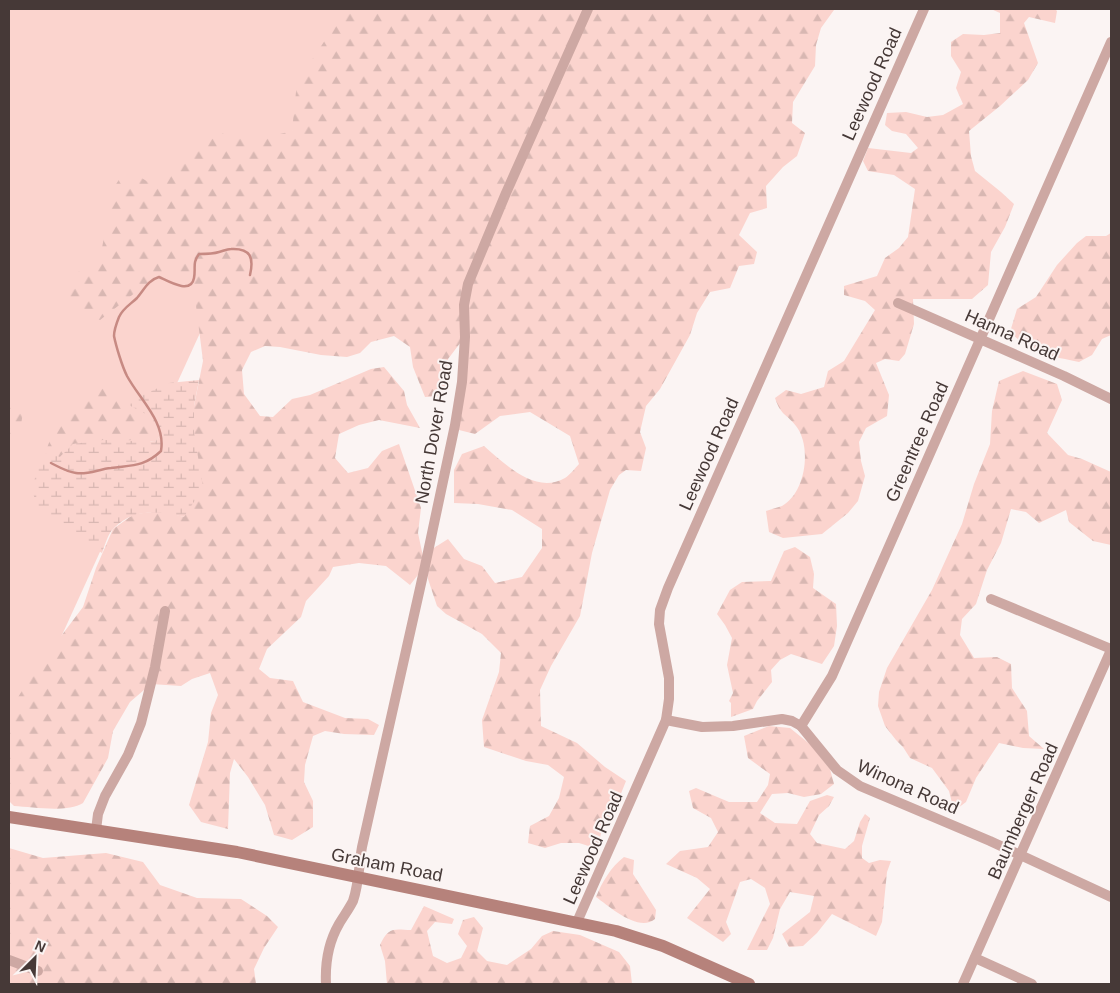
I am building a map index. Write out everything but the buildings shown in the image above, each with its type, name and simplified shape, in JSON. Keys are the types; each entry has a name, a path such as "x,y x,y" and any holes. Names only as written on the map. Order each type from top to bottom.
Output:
{"main road":[{"name":"Graham Road","path":"9,816 237,852 577,922 616,931 663,946 749,984"}],"street":[{"name":"North Dover Road","path":"326,984 329,946 335,931 353,900 362,847 455,425 464,367 464,306 468,284 480,251 588,9"},
{"name":"Leewood Road","path":"577,922 666,720 670,689 668,668 659,632 659,617 663,601 681,556 924,9"},
{"name":"Greentree Road","path":"801,726 832,676 1111,42"},
{"name":"Hanna Road","path":"898,303 1064,376 1111,399"},
{"path":"991,599 1111,650"},
{"path":"96,830 98,814 105,796 128,755 141,722 155,667 165,611"},
{"name":"Baumberger Road","path":"963,984 1111,650"},
{"path":"666,720 702,727 733,726 782,719 792,721 801,726"},
{"name":"Winona Road","path":"801,726 831,765 842,775 860,786 990,841 1111,896"},
{"path":"975,958 1032,984"},
{"path":"9,960 38,970"}],"green space":[{"path":"9,9 348,9 9,751"},
{"path":"346,9 847,9 834,10 821,28 816,45 815,66 793,102 792,123 805,133 797,156 783,167 766,186 767,208 750,213 739,235 757,252 754,264 739,266 730,288 710,292 697,313 690,335 660,389 646,406 640,432 646,448 641,471 626,470 619,475 610,490 592,553 580,616 551,666 540,690 541,726 577,743 605,767 626,781 614,811 601,833 598,849 579,843 561,843 545,848 528,843 530,826 549,816 559,798 564,777 548,765 526,761 484,747 482,720 499,672 501,653 482,634 446,614 437,606 428,579 429,551 448,539 464,559 482,566 495,583 522,577 542,548 542,529 512,510 478,504 454,503 454,470 462,454 484,446 511,469 532,480 543,483 565,478 579,464 570,436 530,412 500,416 475,434 455,429 464,338 448,359 446,383 442,396 425,397 413,367 410,347 394,336 371,342 360,353 347,357 265,346 251,352 242,370 244,394 260,416 273,417 292,399 310,395 371,369 384,367 404,391 407,405 420,428 379,420 359,425 339,434 335,458 348,473 368,468 382,451 399,444 421,508 418,533 425,566 410,585 386,566 359,563 333,567 329,576 306,601 301,617 267,649 259,669 270,678 293,681 303,702 345,718 368,719 379,725 374,735 325,731 313,736 305,765 304,782 313,801 313,827 292,840 274,835 265,805 248,777 234,759 230,773 228,829 201,822 189,805 208,742 211,713 218,695 210,673 192,679 181,686 151,684 130,702 113,731 108,758 83,803 68,808 50,809 14,806 9,801 9,712 31,676 83,607 96,568 113,529 134,514 162,511 184,517 194,432 194,406 203,361 193,282 163,271 100,320 71,311 66,299 67,276 99,264 113,189 120,178 140,177 153,185 219,133 256,140 292,131 297,82"},
{"path":"991,9 1055,9 1057,11 1055,23 1029,17 1024,23 1038,63 1028,80 969,131 971,156 975,171 1014,204 1005,227 991,252 988,285 972,299 913,299 914,324 905,354 899,361 885,359 876,363 889,395 887,416 866,428 859,442 865,476 858,501 848,513 822,534 783,538 769,532 766,511 782,506 797,491 804,469 805,457 801,435 796,426 777,404 775,398 786,390 801,394 824,387 828,371 844,361 875,310 865,301 844,295 844,286 877,276 885,258 899,248 908,237 915,189 894,175 868,171 863,161 868,148 911,153 918,148 906,134 892,131 885,125 887,113 906,112 927,117 943,115 963,104 956,88 961,72 951,56 951,42 963,34 984,35 1000,33 1000,13"},
{"path":"1111,233 1111,335 1102,339 1092,355 1079,362 1050,356 1034,350 1010,332 1017,309 1036,297 1057,265 1077,243 1086,236 1106,236"},
{"path":"1023,371 1057,384 1062,400 1047,433 1068,455 1111,472 1111,545 1093,541 1069,522 1066,510 1039,523 1026,512 1011,509 1001,543 987,570 976,604 962,619 960,635 974,658 997,657 1011,664 1012,688 1027,711 1029,736 1044,749 1023,748 999,743 976,778 966,802 954,811 949,791 932,768 910,758 885,726 878,706 879,692 887,668 932,590 962,524 974,484 990,444 992,411 999,381"},
{"path":"199,380 194,406 194,432 203,488 184,517 165,513 147,513 130,517 112,530 102,553 71,535 49,519 41,510 35,500 33,489 36,475 45,453 60,457 73,444 103,440 155,442 160,436 157,420 125,403 169,383"},
{"path":"94,386 103,386 129,406 157,420 160,436 155,442 133,440 73,444 60,457 45,453 54,430 64,417 75,408 78,399"},
{"path":"9,391 24,405 21,425 9,445"},
{"path":"795,547 810,557 814,574 813,588 836,604 837,626 834,646 822,664 791,654 780,660 771,670 772,682 753,709 731,717 731,703 729,701 733,693 727,665 732,638 717,614 730,590 742,582 771,581 784,551"},
{"path":"769,726 790,728 811,745 830,769 834,784 821,794 804,797 788,793 772,794 760,813 775,823 797,824 810,801 827,795 834,797 829,806 819,815 810,834 817,843 845,849 854,841 860,822 865,814 870,818 862,846 862,858 869,863 880,860 891,861 887,872 882,922 876,936 832,914 817,933 803,946 789,947 782,934 810,912 814,896 790,892 780,909 773,938 767,950 747,950 770,904 765,888 751,879 740,882 726,922 731,934 723,942 687,918 710,889 697,878 666,864 680,851 708,847 718,832 711,818 693,808 689,791 696,788 729,802 757,802 768,785 770,774 748,758 744,736"},
{"path":"9,848 43,858 106,853 143,862 160,885 197,898 241,899 267,916 278,927 264,948 254,969 256,984 9,983"},
{"path":"624,857 634,860 633,874 656,910 655,919 641,923 633,921 596,897 607,875"},
{"path":"424,906 454,919 452,924 435,922 427,931 433,956 447,963 461,958 467,946 458,934 463,920 474,917 483,928 477,951 487,961 507,965 531,949 542,936 553,931 580,935 619,952 630,966 632,984 387,984 385,961 380,945 386,935 392,930 411,930"}],"waterway":[{"path":"51,463 69,472 85,473 143,463 161,451 162,440 160,430 151,412 127,376 119,356 114,336 119,317 155,278 159,277 173,284 189,286 194,278 195,263 199,254 230,249 243,250 250,255 252,264 250,275"}]}
